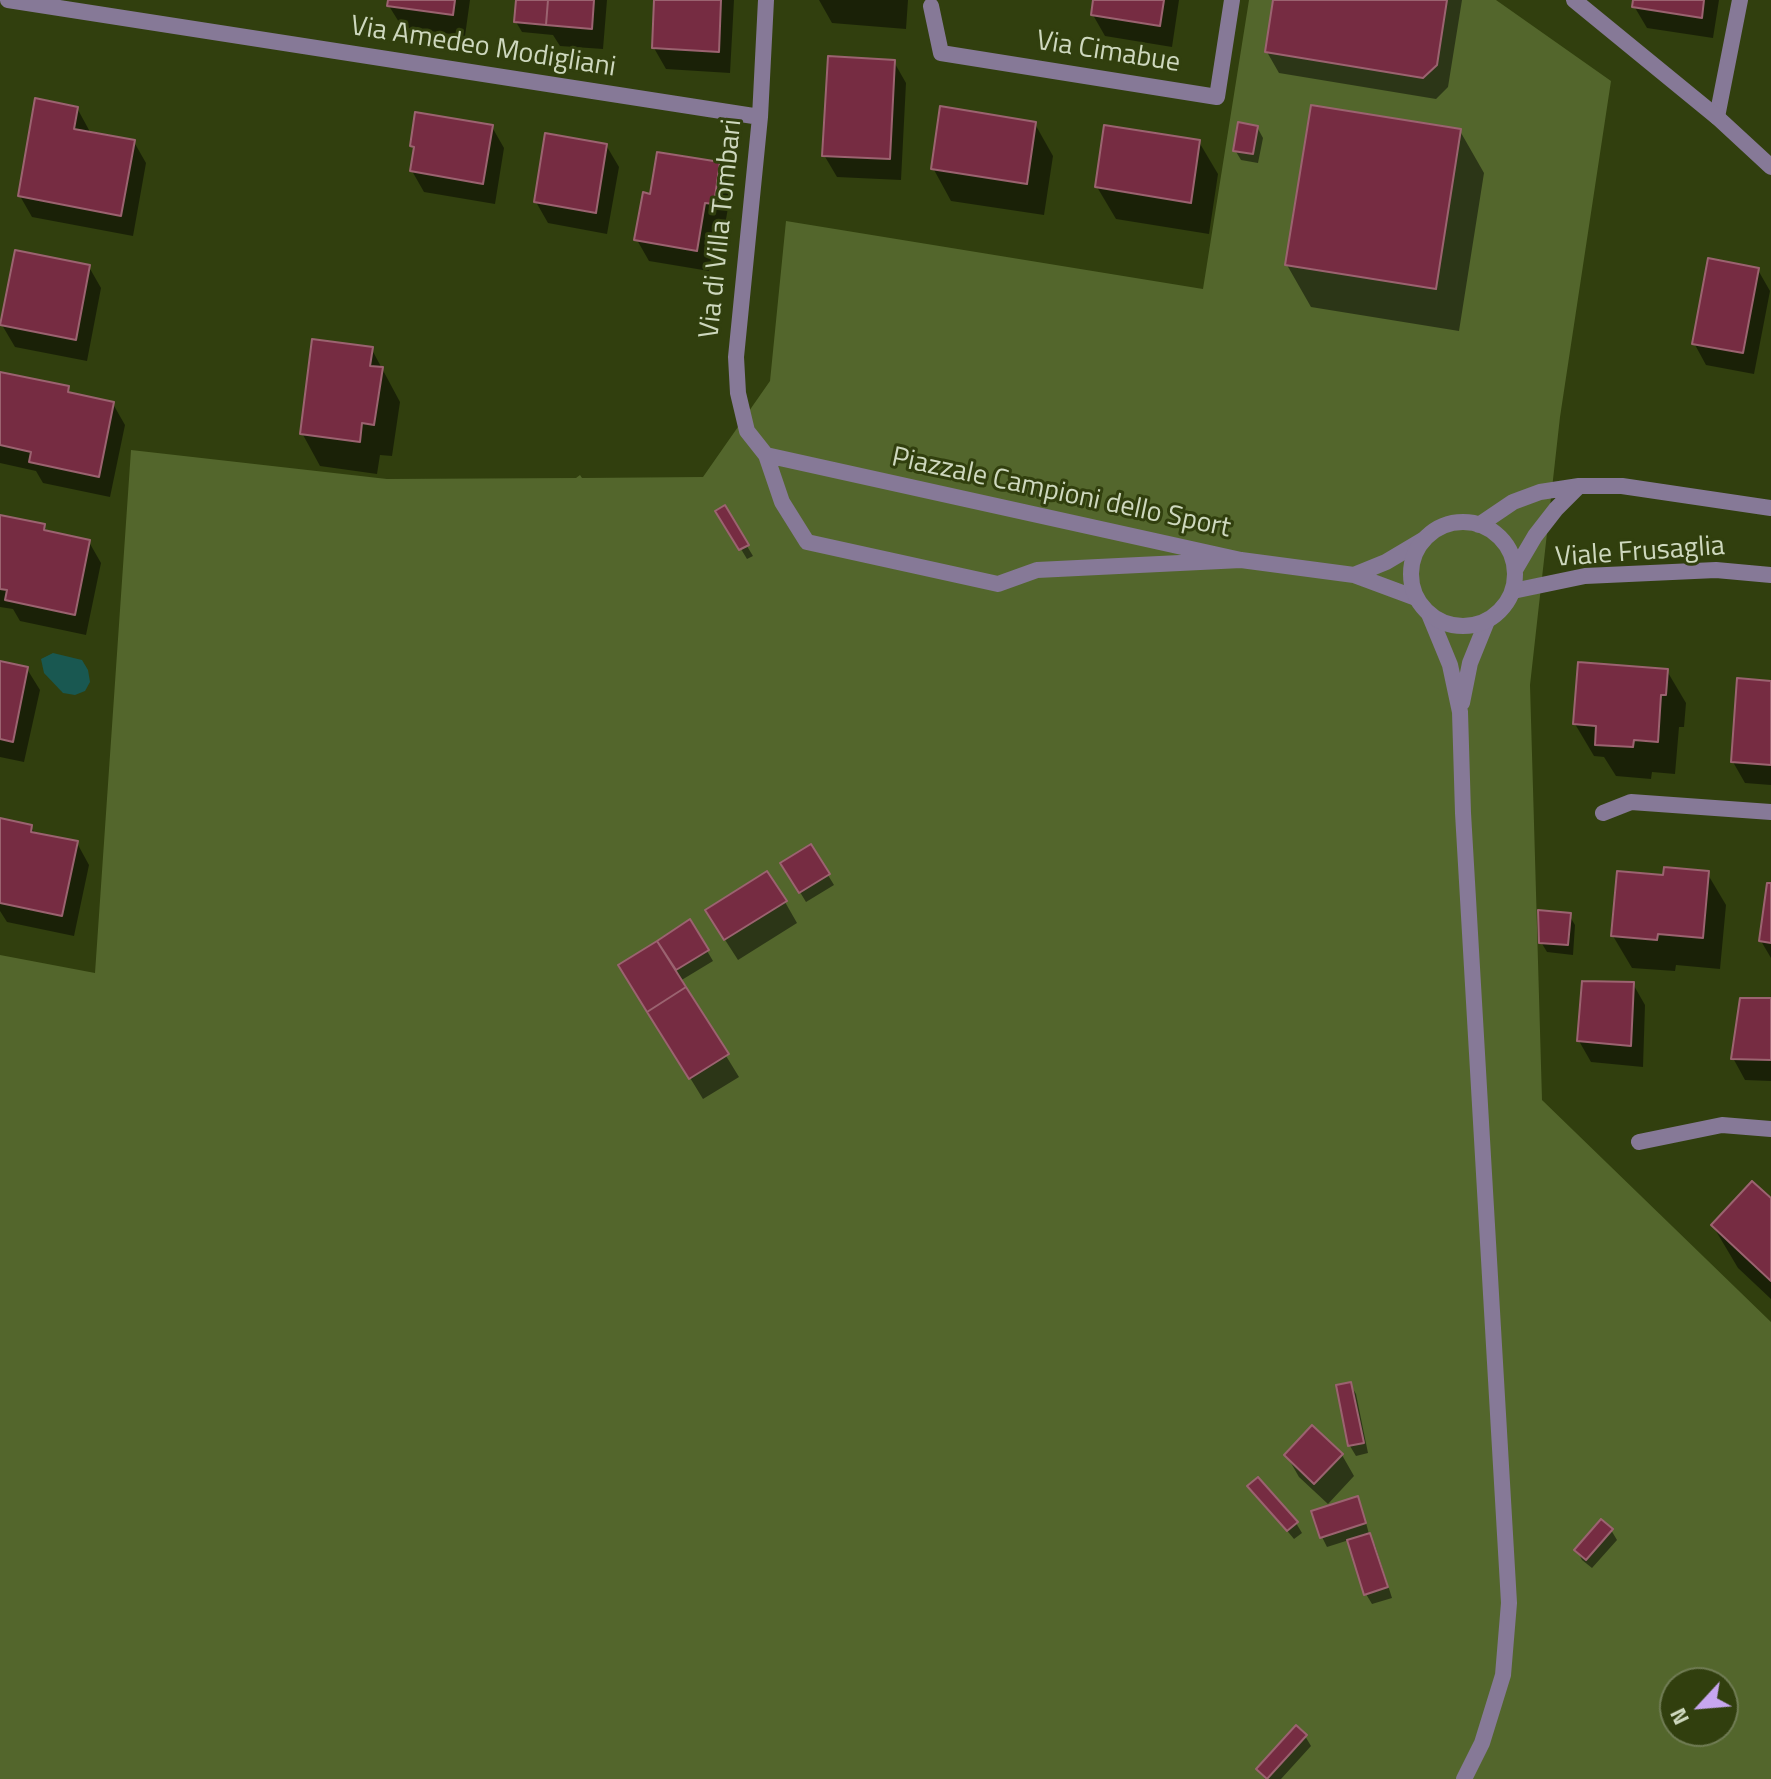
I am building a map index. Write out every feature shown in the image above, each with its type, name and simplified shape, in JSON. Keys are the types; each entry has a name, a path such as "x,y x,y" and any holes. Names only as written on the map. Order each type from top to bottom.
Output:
{"street":[{"name":"Via Amedeo Modigliani","path":"8,0 760,117"},
{"name":"Via di Villa Tombari","path":"766,0 760,117 736,357 738,393 747,431 766,455"},
{"name":"Via Cimabue","path":"931,6 941,53 1217,97 1232,0"},
{"path":"1574,0 1717,117 1771,167"},
{"path":"1717,117 1740,0"},
{"name":"Piazzale Campioni dello Sport","path":"766,455 1241,560"},
{"name":"Piazzale Campioni dello Sport","path":"766,455 782,502 807,542 836,549 998,584 1037,570 1241,560"},
{"name":"Viale Frusaglia","path":"1771,508 1622,486 1579,486 1540,492 1513,502 1479,525 1497,534 1510,550 1515,570 1513,591 1585,576 1716,570 1771,575"},
{"name":"Viale Frusaglia","path":"1515,570 1535,536 1579,486"},
{"path":"1354,575 1386,562 1439,527 1459,522 1479,525"},
{"path":"1423,540 1413,558 1411,578 1416,598 1429,614 1450,665 1460,712 1464,829 1509,1603 1503,1675 1482,1743 1464,1779"},
{"path":"1241,560 1354,575 1416,598"},
{"path":"1429,614 1447,624 1467,627 1487,621 1503,608 1513,591"},
{"path":"1460,712 1470,663 1487,621"},
{"path":"1603,813 1631,802 1771,812"},
{"path":"1639,1142 1722,1125 1771,1129"}],"green space":[{"path":"1249,0 1496,0 1611,81 1560,417 1530,685 1542,1100 1771,1322 1771,1779 0,1779 0,955 95,973 131,450 387,479 576,478 580,475 582,478 703,477 770,381 786,221 1203,289"}],"water":[{"path":"53,653 82,660 90,682 85,691 75,695 63,693 44,673 41,659"}],"building":[{"path":"388,0 455,0 453,15 387,6"},
{"path":"516,0 548,0 546,25 514,22"},
{"path":"548,0 594,0 592,29 546,25"},
{"path":"654,0 721,0 719,52 652,48"},
{"path":"1093,0 1164,0 1160,26 1091,15"},
{"path":"1273,0 1447,0 1437,65 1423,78 1265,52"},
{"path":"1633,0 1704,0 1702,18 1632,7"},
{"path":"828,56 895,60 890,159 822,156"},
{"path":"35,98 78,107 74,129 135,140 121,216 18,196"},
{"path":"1311,105 1461,129 1436,289 1285,265"},
{"path":"940,106 1036,122 1027,184 931,169"},
{"path":"415,112 493,125 483,184 410,171"},
{"path":"1238,122 1258,126 1253,154 1233,151"},
{"path":"1104,125 1200,140 1191,203 1095,187"},
{"path":"545,133 607,144 596,213 534,202"},
{"path":"657,152 720,162 714,204 705,203 697,251 634,240 643,192 650,194"},
{"path":"15,250 90,265 76,340 0,325"},
{"path":"1708,258 1759,268 1743,353 1692,344"},
{"path":"312,339 373,347 370,366 383,367 374,425 362,423 360,442 300,434"},
{"path":"0,372 69,386 68,392 114,402 99,477 29,462 31,452 0,445"},
{"path":"725,505 749,545 739,550 715,511"},
{"path":"0,515 45,524 44,530 90,540 75,615 5,600 7,590 0,589"},
{"path":"0,661 28,667 13,742 0,739"},
{"path":"1578,662 1668,669 1666,695 1661,695 1658,742 1634,740 1633,747 1595,745 1596,726 1573,724"},
{"path":"1737,678 1771,681 1771,765 1731,762"},
{"path":"0,818 32,825 31,832 78,841 62,916 0,903"},
{"path":"811,844 830,874 799,893 780,863"},
{"path":"1664,867 1709,871 1703,938 1658,934 1657,940 1611,936 1617,871 1663,875"},
{"path":"767,871 787,901 724,940 705,910"},
{"path":"1767,883 1771,883 1771,943 1759,941"},
{"path":"1538,910 1571,913 1568,945 1539,943"},
{"path":"690,919 709,950 676,970 657,941"},
{"path":"657,941 686,987 647,1012 618,965"},
{"path":"1582,981 1634,982 1631,1046 1577,1041"},
{"path":"686,987 729,1054 689,1079 647,1012"},
{"path":"1740,998 1771,998 1771,1060 1731,1059"},
{"path":"1752,1181 1771,1198 1771,1281 1711,1225"},
{"path":"1351,1382 1364,1443 1348,1446 1336,1385"},
{"path":"1312,1425 1343,1454 1314,1484 1284,1455"},
{"path":"1258,1477 1298,1522 1287,1531 1247,1486"},
{"path":"1358,1496 1366,1523 1320,1538 1311,1511"},
{"path":"1601,1519 1613,1529 1586,1560 1574,1550"},
{"path":"1370,1533 1388,1587 1364,1595 1347,1540"},
{"path":"1296,1725 1307,1735 1267,1779 1256,1769"}]}
